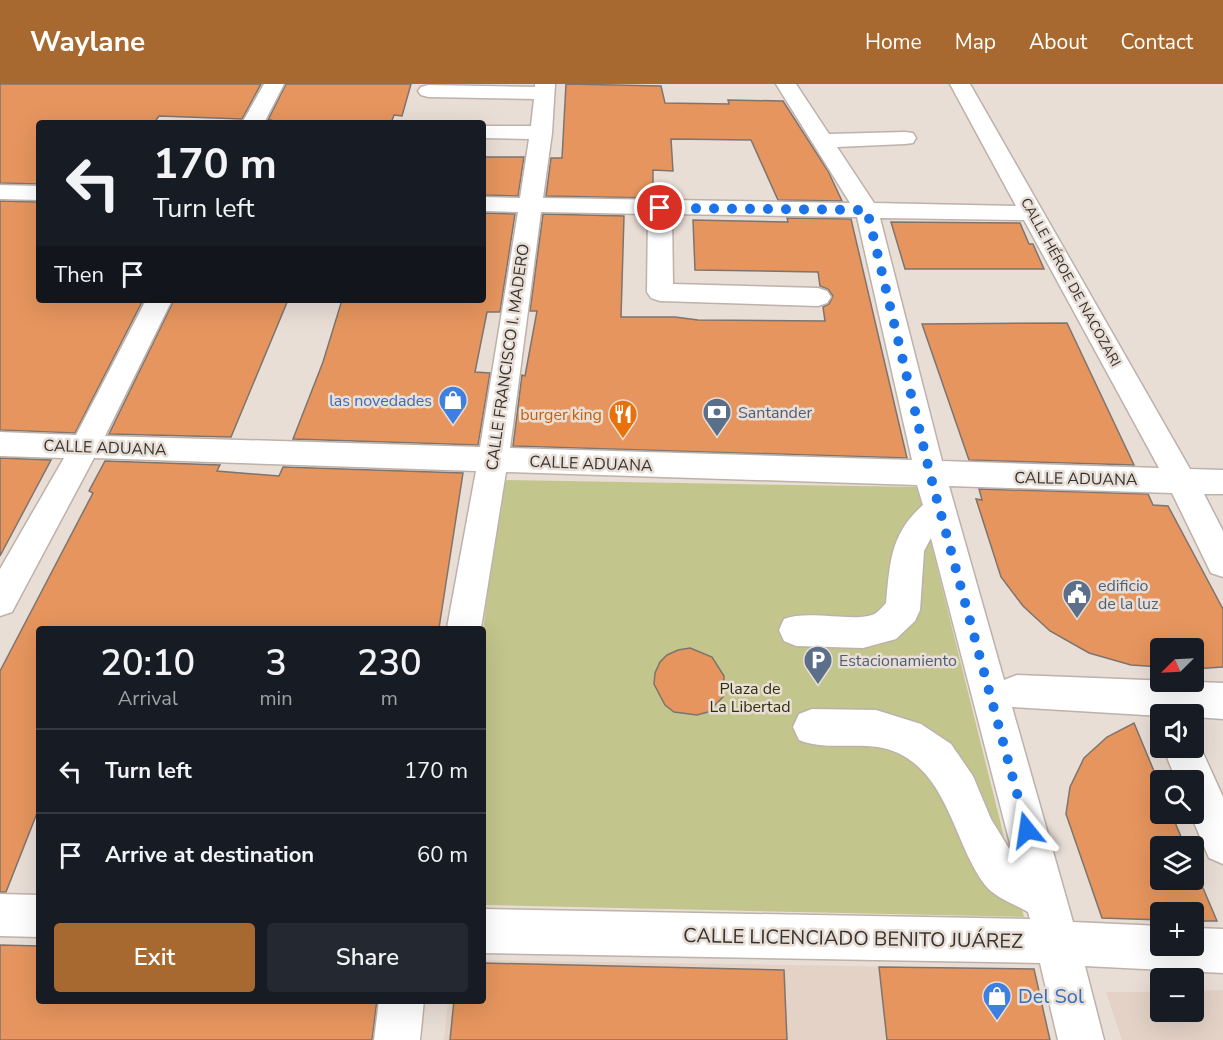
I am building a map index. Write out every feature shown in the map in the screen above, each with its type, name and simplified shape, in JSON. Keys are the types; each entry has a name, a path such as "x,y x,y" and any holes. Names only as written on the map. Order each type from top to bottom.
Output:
{"street":[{"path":"255,120 274,84"},
{"path":"786,84 867,210 930,474 1046,899 1081,1040"},
{"name":"CALLE HÉROE DE NACOZARI","path":"960,84 1181,480 1223,562"},
{"path":"428,91 545,89"},
{"name":"CALLE FRANCISCO I. MADERO","path":"464,626 493,460 541,133 545,89"},
{"path":"486,132 541,133"},
{"path":"822,141 905,138"},
{"path":"0,192 36,193"},
{"path":"486,204 1032,213"},
{"path":"660,208 660,292 818,297"},
{"path":"0,601 84,447 157,303"},
{"name":"CALLE ADUANA","path":"0,444 930,474 1222,479"},
{"path":"796,630 863,632 884,628 903,610 908,549 922,525 940,509"},
{"path":"1017,692 1150,705"},
{"path":"1200,704 1223,702"},
{"path":"812,727 876,728 908,737 937,757 959,790 977,832 1000,873 1046,899"},
{"path":"1187,758 1223,844"},
{"path":"0,915 36,916"},
{"name":"CALLE LICENCIADO BENITO JUÁREZ","path":"486,931 1057,942 1223,951"},
{"path":"397,1040 402,1004"}],"shaded area":[{"path":"486,960 1034,969 1050,1040 444,1040 448,1004 486,1004"},
{"path":"1223,990 1223,1040 1122,1040 1106,992 1150,992 1150,1022 1204,1022 1204,991"}],"green space":[{"name":"Plaza de La Libertad","path":"501,480 917,487 1024,917 486,905 486,626 484,626"}],"building":[{"path":"0,84 261,84 242,119 159,116 156,120 36,120 36,184 0,183"},
{"path":"286,84 411,84 402,116 394,115 392,120 268,120"},
{"path":"566,84 661,86 665,103 729,104 728,100 783,101 828,171 842,201 778,200 751,140 671,139 673,171 653,170 653,198 546,196 551,158 562,158"},
{"path":"486,157 524,157 518,196 486,195"},
{"path":"0,201 36,202 36,303 141,303 75,433 0,430"},
{"path":"486,213 515,214 500,312 487,312 475,372 490,373 478,445 293,439 323,362 341,303 486,303"},
{"path":"543,214 624,216 621,317 675,317 698,320 825,321 823,307 829,304 833,296 828,289 820,286 818,272 695,270 693,220 788,222 787,218 851,219 907,458 513,446 522,375 525,376 537,311 530,311"},
{"path":"891,222 1020,223 1029,244 1033,244 1044,269 905,269"},
{"path":"173,303 287,303 231,437 109,434"},
{"path":"1067,323 1134,465 969,460 922,324"},
{"path":"0,458 51,460 0,556"},
{"path":"105,461 220,465 217,471 279,476 283,467 463,473 439,626 36,626 36,816 6,892 0,892 0,671 93,493 89,491"},
{"path":"979,489 1148,494 1153,505 1168,506 1223,609 1223,667 1204,668 1204,638 1150,638 1150,666 1131,665 1089,653 1050,631 1023,606 1001,577 976,499 982,500"},
{"path":"690,648 712,657 724,676 723,697 708,712 697,715 674,712 665,705 654,684 655,673 660,662 667,655"},
{"path":"1134,723 1154,770 1150,770 1150,824 1176,824 1181,836 1150,836 1150,890 1204,890 1217,921 1204,921 1204,902 1150,902 1150,920 1102,918 1066,814 1070,787 1084,758 1107,737"},
{"path":"0,945 36,946 36,1004 376,1004 372,1040 0,1040"},
{"path":"486,963 784,970 787,1040 450,1040 454,1004 486,1004"},
{"path":"879,967 1034,969 1050,1040 887,1040"}],"place":[{"name":"las novedades","path":"453,426"},
{"name":"Santander","path":"717,438"},
{"name":"burger king","path":"623,440"},
{"name":"edificio de la luz","path":"1077,620"},
{"name":"Estacionamiento","path":"818,686"},
{"name":"Del Sol","path":"997,1022"}],"route":[{"path":"660,208 867,210 930,474 1027,830"}]}
